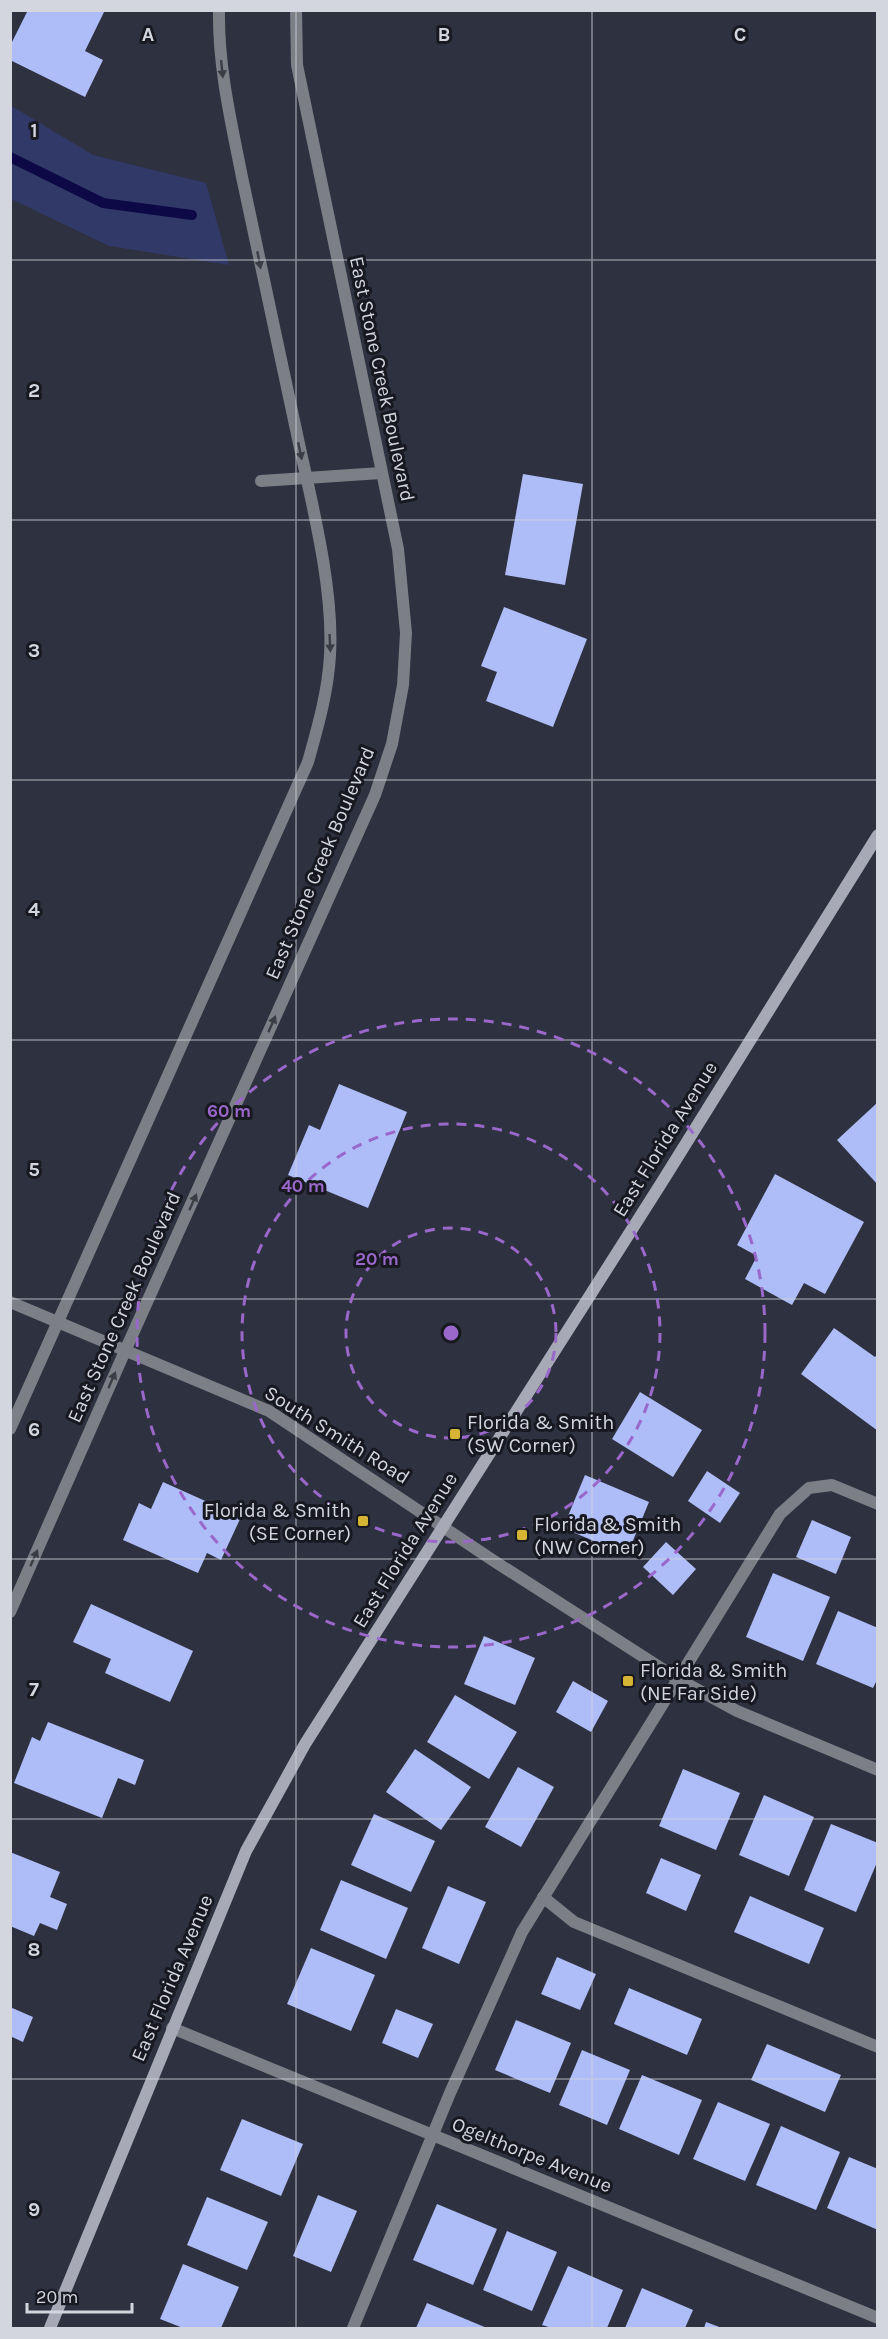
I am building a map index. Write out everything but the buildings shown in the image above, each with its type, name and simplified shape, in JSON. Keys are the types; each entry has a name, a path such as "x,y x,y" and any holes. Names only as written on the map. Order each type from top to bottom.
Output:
{"street":[{"path":"10,1429 308,762 326,698 330,653 327,589 307,478 263,280 223,82 218,41 219,10"},
{"name":"East Stone Creek Boulevard","path":"10,1612 375,795 392,744 403,685 406,633 398,549 297,65 296,10"},
{"path":"261,481 381,473"},
{"name":"East Florida Avenue","path":"50,2328 246,1851 304,1744 444,1527 878,835"},
{"name":"South Smith Road","path":"10,1302 269,1411 678,1679 737,1711 878,1770"},
{"path":"353,2328 433,2135 522,1932 780,1514 809,1488 832,1485 878,1504"},
{"path":"543,1897 574,1922 878,2047"},
{"name":"Ogelthorpe Avenue","path":"172,2028 878,2318"}],"shaded area":[{"path":"10,105 93,155 206,183 229,265 109,246 11,199"}],"waterway":[{"path":"10,157 103,203 192,215"}],"place":[{"name":"Florida & Smith (SW Corner)","path":"455,1434"},
{"name":"Florida & Smith (SE Corner)","path":"363,1521"},
{"name":"Florida & Smith (NW Corner)","path":"522,1535"},
{"name":"Florida & Smith (NE Far Side)","path":"628,1681"}]}
